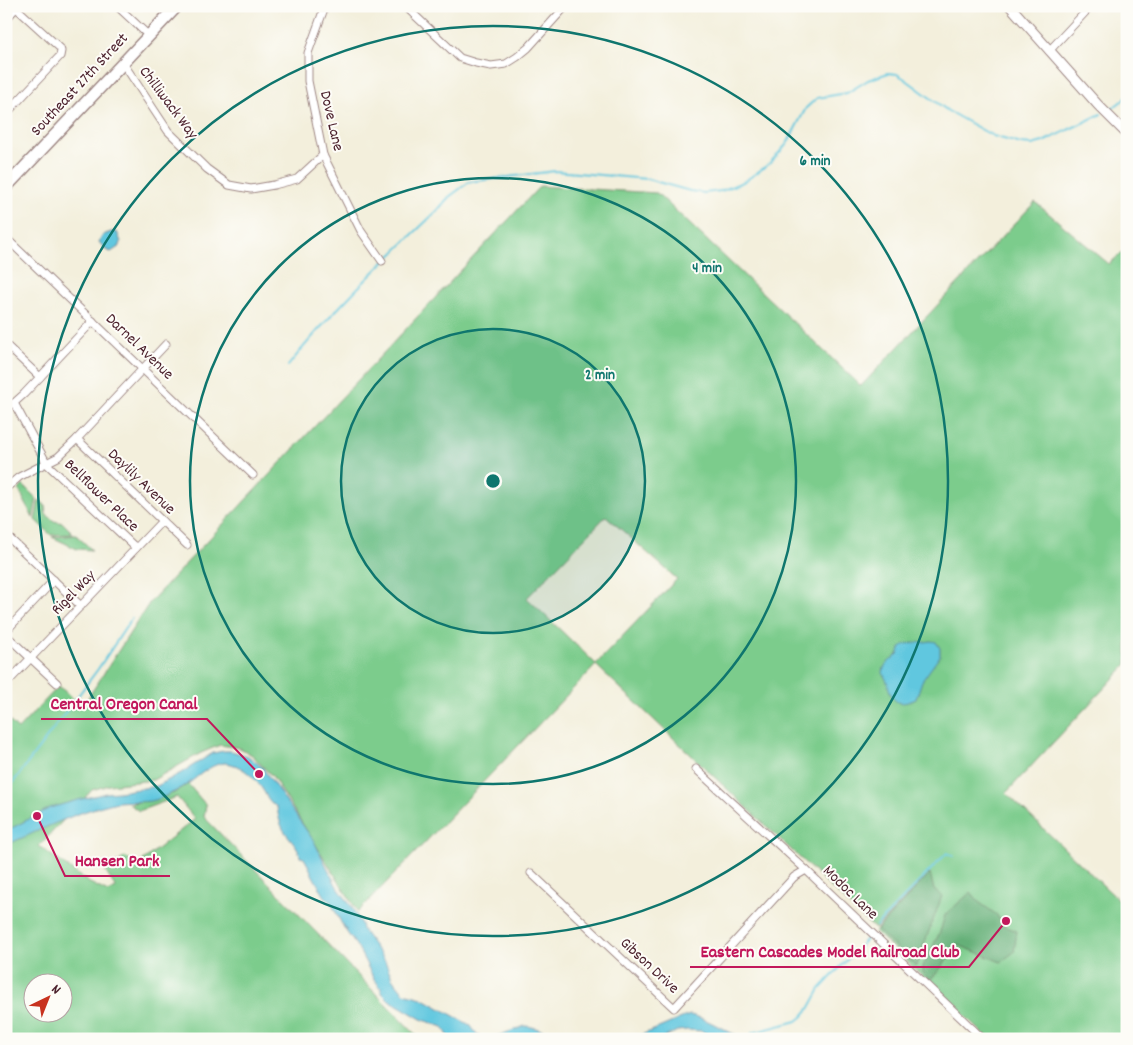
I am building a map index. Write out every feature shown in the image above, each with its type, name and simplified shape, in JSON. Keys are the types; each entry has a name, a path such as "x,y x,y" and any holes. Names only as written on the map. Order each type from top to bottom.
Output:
{"main road":[{"name":"Southeast 27th Street","path":"6,187 177,6"}],"street":[{"path":"118,6 149,36"},
{"name":"Dove Lane","path":"325,6 308,52 308,81 323,155 361,231 382,261"},
{"path":"405,6 460,58 491,66 506,64 517,57 528,48 566,6"},
{"path":"1010,6 1098,105 1127,134"},
{"path":"1049,51 1091,6"},
{"path":"6,19 15,7 61,51 60,56 6,114"},
{"name":"Chilliwack Way","path":"123,64 168,131 207,169 229,185 251,189 297,179 323,155"},
{"name":"Darnel Avenue","path":"6,238 253,475"},
{"path":"6,406 14,403 24,394 93,321"},
{"path":"6,488 20,477 58,457 166,344"},
{"path":"6,345 40,377"},
{"name":"Bellflower Place","path":"14,403 47,464 136,548"},
{"name":"Daylily Avenue","path":"76,439 187,545"},
{"name":"Rigel Way","path":"6,684 162,521"},
{"path":"7,537 81,606"},
{"path":"6,631 54,580"},
{"path":"6,635 57,683"},
{"name":"Modoc Lane","path":"696,769 806,870 983,1039"},
{"name":"Gibson Drive","path":"531,873 674,1008 794,877 806,870"}],"green space":[{"path":"540,186 657,193 861,386 1035,202 1109,264 1127,248 1127,664 1006,793 1127,908 1127,1039 989,1039 875,931 930,873 875,929 596,665 358,912 273,777 252,755 240,748 220,745 201,753 153,780 109,785 92,790 39,846 88,882 108,892 116,888 105,871 125,857 137,865 195,819 177,797 139,811 129,804 174,793 188,784 206,805 204,817 420,1039 6,1039 6,718 18,729 59,686 82,707 150,602","holes":["606,516 677,579 596,664 527,598"]},
{"path":"23,485 37,499 33,518 19,490"},
{"path":"39,500 45,505 46,514 54,521 63,523 74,534 51,535 35,520"},
{"path":"76,535 92,550 77,549 52,537"},
{"path":"930,873 934,890 942,896 916,966 877,930"},
{"path":"971,892 980,903 997,915 1002,925 1017,931 1014,952 1001,962 956,944 942,967 930,980 923,973 923,966 940,932 945,915"}],"water":[{"path":"117,232 121,242 120,246 111,252 106,250 99,242 103,235"},
{"path":"936,642 940,648 940,656 922,681 916,699 899,703 893,698 883,674 885,666 898,654 902,646 910,643"},
{"path":"224,751 248,756 262,767 314,841 336,885 352,907 362,929 385,961 392,978 404,993 422,998 470,1025 480,1038 486,1039 450,1039 443,1027 421,1019 389,1000 382,993 358,948 344,928 331,903 324,895 304,858 300,857 297,847 283,829 277,807 253,778 236,766 225,763 214,766 182,788 161,798 149,801 119,802 99,807 6,845 6,831 50,808 106,793 157,786 213,753"},
{"path":"690,1015 748,1039 715,1039 702,1031 687,1030 677,1031 661,1039 635,1039"},
{"path":"525,1026 559,1034 573,1039 489,1039"}],"waterway":[{"path":"288,366 360,285 438,210 449,197 469,182 555,171 647,179 704,193 721,191 745,181 769,164 787,144 806,108 817,98 847,93 868,80 888,73 897,74 948,111 993,136 1021,144 1032,145 1043,142 1101,114"},
{"path":"1110,110 1127,97"},
{"path":"6,792 98,669 132,618"},
{"path":"876,926 947,853 953,856"},
{"path":"752,1033 797,1021 802,1017 809,1009 820,989 869,936"}],"place":[{"name":"Central Oregon Canal","path":"259,774"},
{"name":"Hansen Park","path":"37,816"},
{"name":"Eastern Cascades Model Railroad Club","path":"1006,921"}]}
